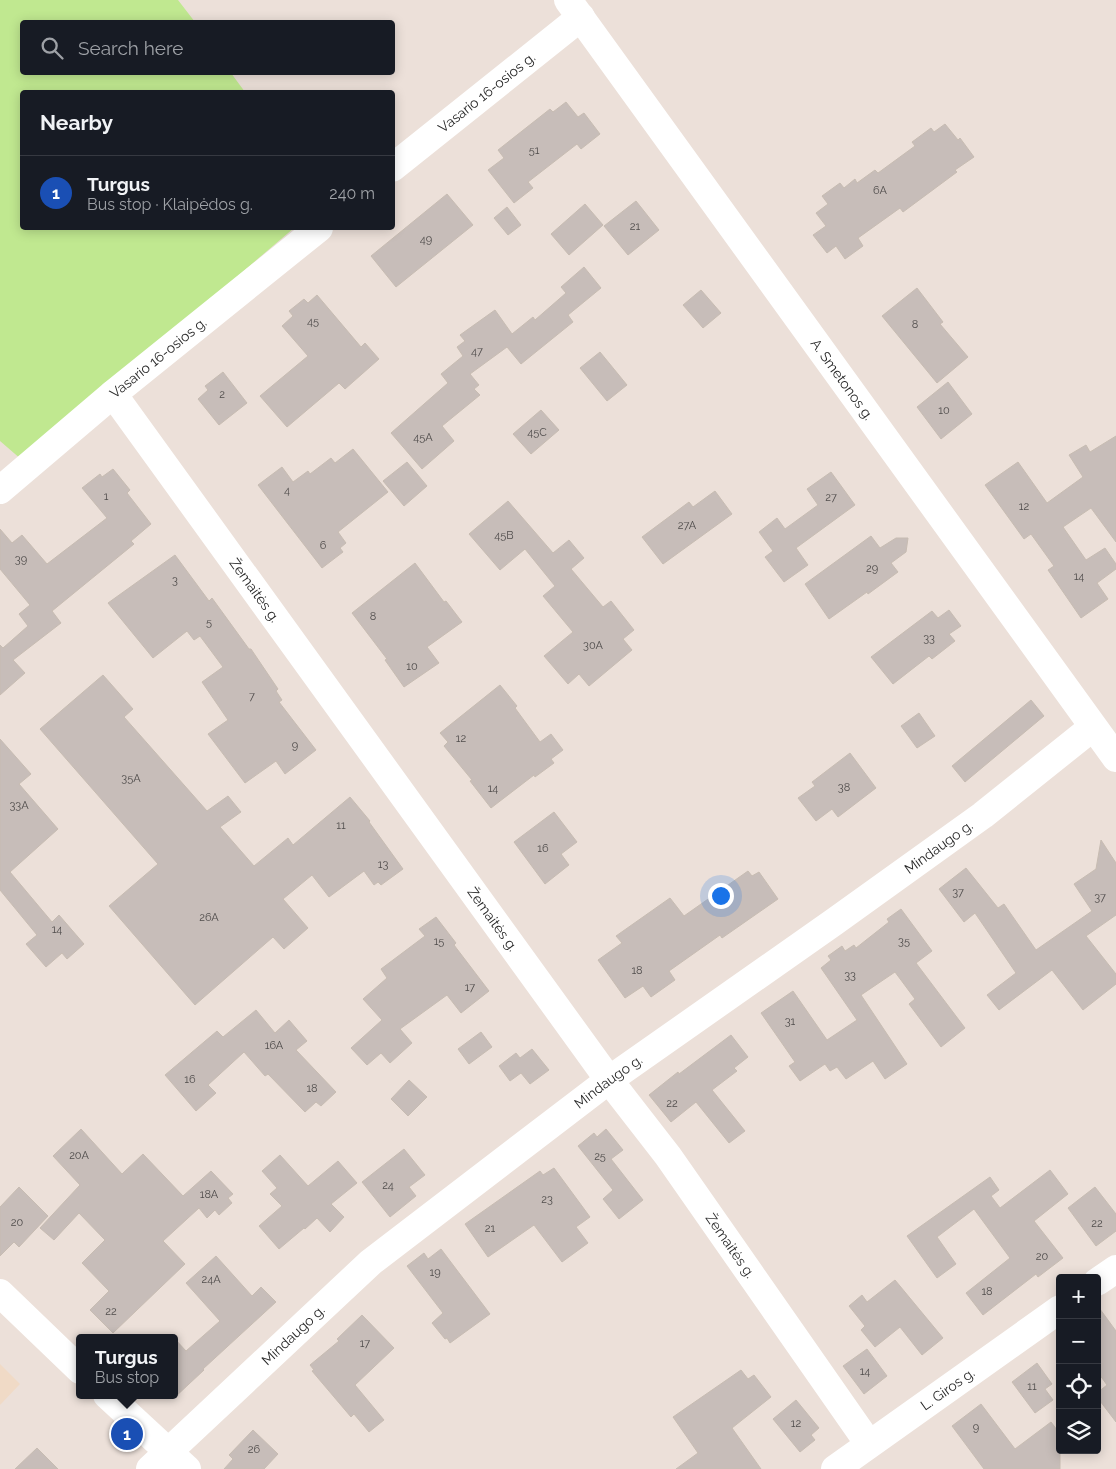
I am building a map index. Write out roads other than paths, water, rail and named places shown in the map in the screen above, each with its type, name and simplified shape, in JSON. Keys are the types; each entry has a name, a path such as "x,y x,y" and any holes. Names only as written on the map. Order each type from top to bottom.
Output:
{"street":[{"name":"Vasario 16-osios g.","path":"395,165 574,9"},
{"name":"A. Smetonos g.","path":"574,9 1116,758"},
{"name":"Vasario 16-osios g.","path":"0,490 113,394 317,230"},
{"name":"Žemaitės g.","path":"113,394 609,1080 668,1156 869,1444"},
{"name":"Mindaugo g.","path":"169,1463 371,1262 609,1080 983,815 1093,727"},
{"path":"1101,1279 1116,1269"},
{"path":"0,1293 76,1366"},
{"name":"L. Giros g.","path":"835,1469 1056,1312"},
{"path":"111,1399 169,1463"}],"place":[{"name":"Turgus","path":"127,1434"}]}
